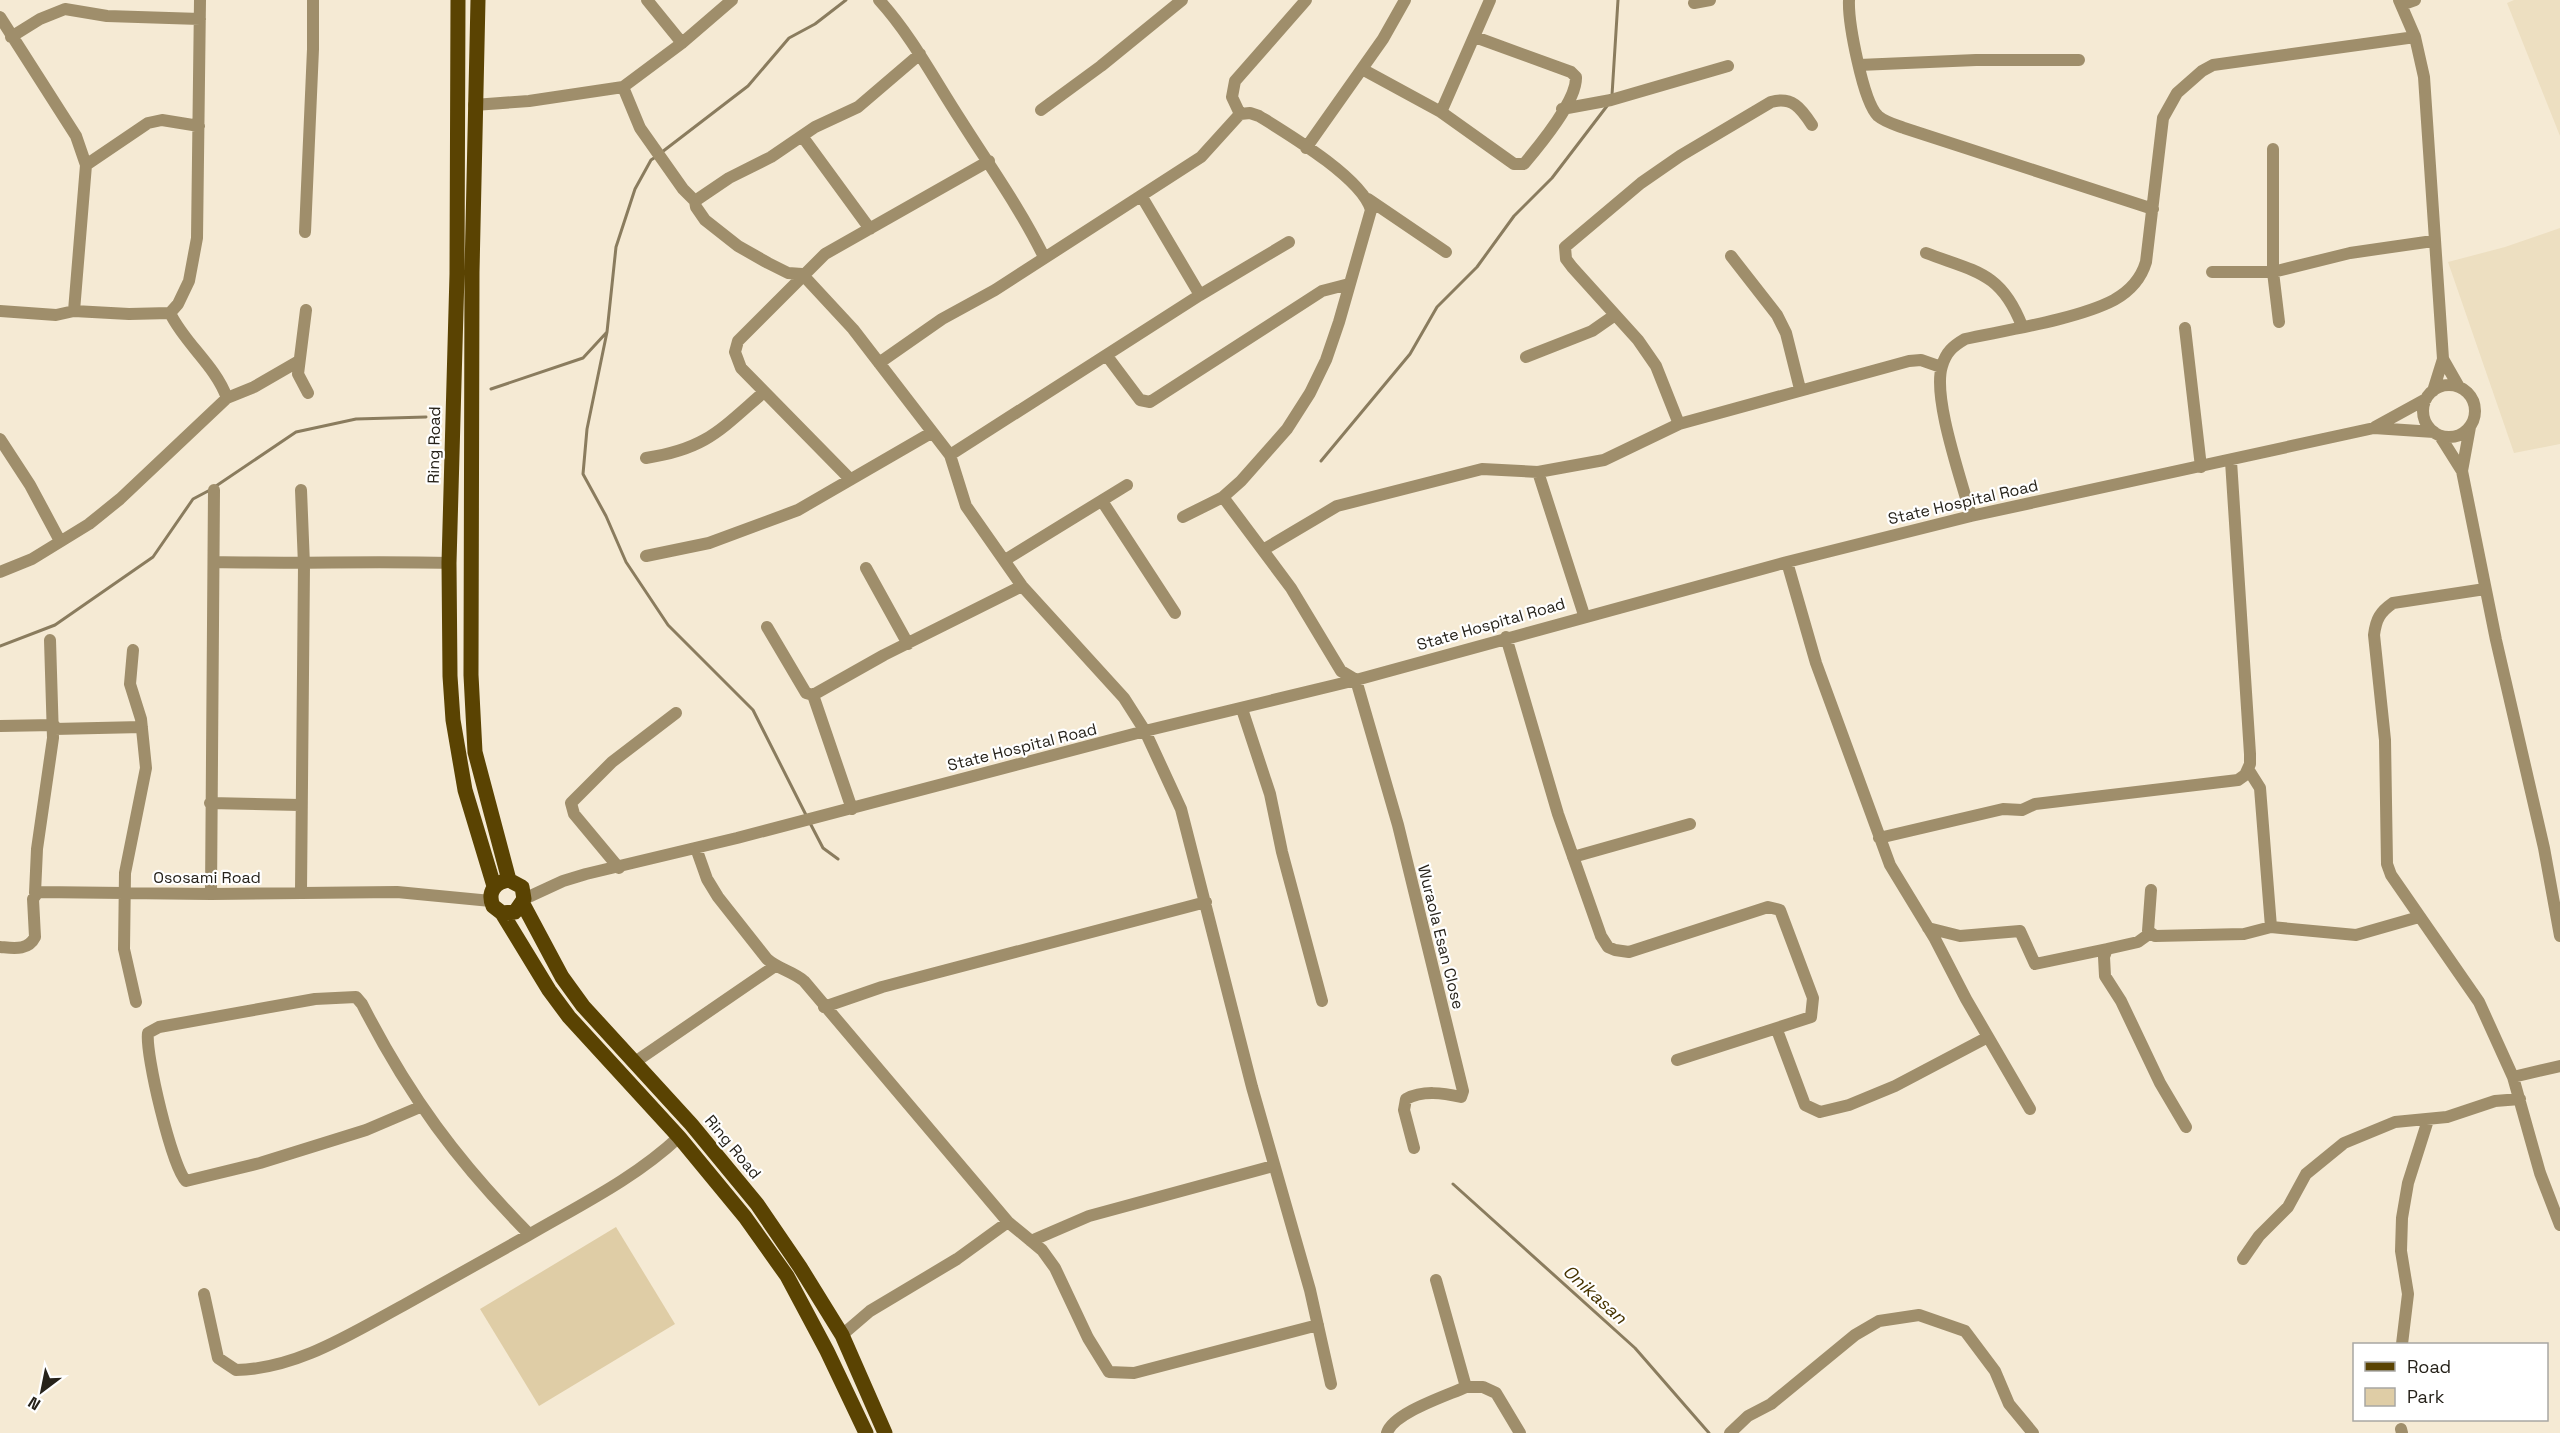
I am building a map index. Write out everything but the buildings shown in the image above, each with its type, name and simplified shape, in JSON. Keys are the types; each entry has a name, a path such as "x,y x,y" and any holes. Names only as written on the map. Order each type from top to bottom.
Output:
{"main road":[{"name":"Ring Road","path":"458,0 457,274 449,563 450,675 458,754 492,893"},
{"name":"Ring Road","path":"478,0 474,105 470,556 472,707 480,774 520,893 562,977 583,1006 691,1124 757,1204 842,1335 885,1433"},
{"path":"502,913 515,912 520,893 492,893 502,913 549,990 569,1017 679,1137 745,1217 787,1276 827,1351 866,1433"}],"street":[{"path":"0,311 56,315 74,311 129,314 170,312 178,304 189,281 195,249 200,0"},
{"path":"305,232 313,0"},
{"path":"647,0 682,43"},
{"path":"474,105 623,87 682,43 732,0"},
{"path":"879,0 920,54 989,160 1028,224 1044,257"},
{"path":"1041,110 1101,66 1182,0"},
{"path":"1240,114 1232,96 1235,81 1306,0"},
{"path":"1306,148 1395,22 1405,0"},
{"path":"1441,112 1490,0"},
{"path":"1694,3 1710,0"},
{"path":"1849,0 1848,18 1870,103 1877,115 1884,120 2153,209"},
{"path":"2415,0 2400,2 2415,37 2424,77 2433,241 2443,359 2459,387 2473,401 2475,415 2470,427 2462,471 2485,589 2544,848 2560,936"},
{"path":"11,37 40,19 65,9 107,16 200,19"},
{"path":"0,17 76,136 86,165 74,311"},
{"path":"1362,69 1441,112 1519,165 1524,164 1544,140 1576,83 1576,77 1571,72 1475,37"},
{"path":"1971,516 1944,412 1940,389 1941,367 1952,347 1965,339 2086,311 2114,300 2126,292 2142,275 2153,209 2163,118 2177,93 2202,71 2213,65 2415,37"},
{"path":"695,201 715,186 858,107 920,54"},
{"path":"1859,65 1976,60 2079,60"},
{"path":"1562,109 1611,100 1728,66"},
{"path":"623,87 640,128 695,201 696,207 705,220 738,246 788,273 802,274 853,329 950,455 966,506 1022,586 1124,698 1145,731 1181,808 1273,1166 1301,1254 1331,1384"},
{"path":"1679,424 1656,366 1566,258 1565,246 1680,156 1771,102 1784,100 1797,105 1812,125"},
{"path":"879,363 942,319 995,290 1142,197 1208,151 1240,114 1250,113 1259,116 1356,185 1368,199 1446,252"},
{"path":"86,165 148,123 162,120 198,126"},
{"path":"802,136 870,229"},
{"path":"2273,149 2274,272 2279,322"},
{"path":"850,479 764,392 736,358 738,341 802,274 825,254 989,160"},
{"path":"1142,197 1200,295"},
{"path":"1183,517 1223,497 1287,429 1310,393 1326,360 1368,226 1371,210 1368,199"},
{"path":"2212,272 2274,272 2350,254 2433,241"},
{"path":"950,455 1200,295 1290,242"},
{"path":"1926,253 1988,276 2013,303 2022,326"},
{"path":"1731,256 1777,315 1786,333 1800,389"},
{"path":"1107,356 1140,399 1150,402 1322,291 1349,284"},
{"path":"306,310 298,374 308,393"},
{"path":"170,312 180,332 222,386 227,398"},
{"path":"1526,357 1592,331 1615,315"},
{"path":"2185,328 2201,467"},
{"path":"2443,359 2429,395 2424,421 2437,434 2462,471"},
{"path":"1263,550 1337,506 1482,469 1538,472 1604,460 1679,424 1800,389 1909,361 1920,360 1941,367"},
{"path":"0,572 32,559 89,524 120,500 227,398 254,387 299,361"},
{"path":"2374,428 2446,386 2459,387"},
{"path":"646,458 671,454 704,442 764,392"},
{"path":"2437,434 2453,437 2470,427"},
{"name":"State Hospital Road","path":"520,893 803,822 1145,731 1356,680 1584,615 1787,561 1971,516 2374,428 2437,434"},
{"path":"646,556 709,543 815,502 850,479 931,433"},
{"path":"0,439 30,485 60,541"},
{"path":"1879,838 2003,809 2022,810 2035,804 2238,780 2245,775 2250,754 2231,461"},
{"path":"1538,472 1584,615"},
{"path":"1005,560 1127,485"},
{"path":"211,894 214,490"},
{"path":"301,490 304,565 301,892"},
{"path":"1223,497 1291,588 1341,671 1356,680"},
{"path":"1102,501 1175,613"},
{"path":"214,562 304,565 386,561 449,563"},
{"path":"1787,561 1816,663 1890,866 1928,928 2030,1109"},
{"path":"866,568 908,644"},
{"path":"767,627 806,693 813,695 1022,586"},
{"path":"2485,589 2393,603 2381,611 2376,622 2374,635 2385,740 2387,864 2391,875 2479,1002 2513,1077 2540,1173 2560,1225"},
{"path":"1506,637 1573,857 1601,936 1608,946 1615,950 1629,952 1768,907 1780,910 1813,998 1814,1012 1806,1021 1677,1060"},
{"path":"0,947 21,948 32,943 35,937 37,849 54,727 50,640"},
{"path":"133,650 130,684 142,727 146,768 128,852 124,893 124,950 136,1002"},
{"name":"Wuraola Esan Close","path":"1356,680 1398,825 1463,1091 1461,1097 1448,1094 1417,1093 1406,1099 1404,1110 1414,1148"},
{"path":"813,695 852,809"},
{"path":"1242,709 1270,794 1282,852 1322,1001"},
{"path":"619,868 574,814 571,803 612,762 676,713"},
{"path":"0,726 142,727"},
{"path":"2248,769 2260,788 2271,927"},
{"path":"210,803 300,805"},
{"path":"1573,857 1690,824"},
{"path":"696,848 707,879 718,897 775,966 793,972 804,981 1008,1222 1031,1241 1056,1268 1088,1338 1109,1372 1134,1373 1318,1325"},
{"path":"2149,934 2151,890"},
{"name":"Ososami Road","path":"35,893 397,892 464,898 492,893"},
{"path":"824,1007 882,987 1206,902"},
{"path":"2149,934 2155,936 2244,934 2271,927 2356,935 2419,917"},
{"path":"1928,928 1960,936 2020,931 2035,964 2138,942 2149,934"},
{"path":"2107,949 2104,957 2105,976 2121,1001 2160,1083 2186,1127"},
{"path":"635,1062 775,966"},
{"path":"420,1107 366,1130 260,1163 186,1181 179,1169 158,1097 148,1050 148,1033 159,1027 315,999 356,997 420,1107 471,1173 529,1234"},
{"path":"1777,1030 1805,1105 1820,1112 1849,1105 1895,1086 1988,1037"},
{"path":"2513,1077 2560,1066"},
{"path":"2243,1259 2259,1236 2288,1207 2306,1174 2323,1158 2357,1136 2395,1122 2447,1117 2496,1101 2520,1099"},
{"path":"2402,1343 2408,1293 2401,1251 2402,1218 2408,1183 2428,1120"},
{"path":"204,1294 218,1358 236,1370 279,1364 310,1354 474,1268 529,1234 583,1206 632,1174 679,1137"},
{"path":"1031,1241 1089,1216 1273,1166"},
{"path":"842,1335 870,1311 957,1259 1008,1222"},
{"path":"1436,1280 1466,1387"},
{"path":"1730,1433 1748,1416 1771,1404 1855,1335 1878,1321 1919,1315 1965,1331 1995,1371 2009,1404 2033,1433"},
{"path":"1387,1433 1390,1424 1406,1414 1466,1387 1483,1387 1496,1393 1520,1433"}],"shaded area":[{"path":"2514,0 2560,0 2560,136 2507,3"},
{"path":"2560,228 2560,444 2514,453 2448,262 2505,247"}],"green space":[{"path":"616,1227 675,1324 539,1406 480,1309"}],"waterway":[{"path":"662,152 748,86 789,38 815,24 846,0"},
{"path":"1612,95 1618,0"},
{"path":"1321,461 1410,354 1437,307 1477,267 1514,216 1552,178 1607,106"},
{"path":"491,389 583,358 607,332 616,247 635,189 651,160 657,156"},
{"path":"607,332 587,429 583,474 606,516 626,562 668,625 753,710 807,817"},
{"path":"216,486 296,432 356,419 426,417"},
{"path":"0,646 55,625 153,557 193,499 210,490"},
{"path":"810,823 823,848 838,859"},
{"name":"Onikasan","path":"1453,1184 1635,1348 1709,1433"}]}
